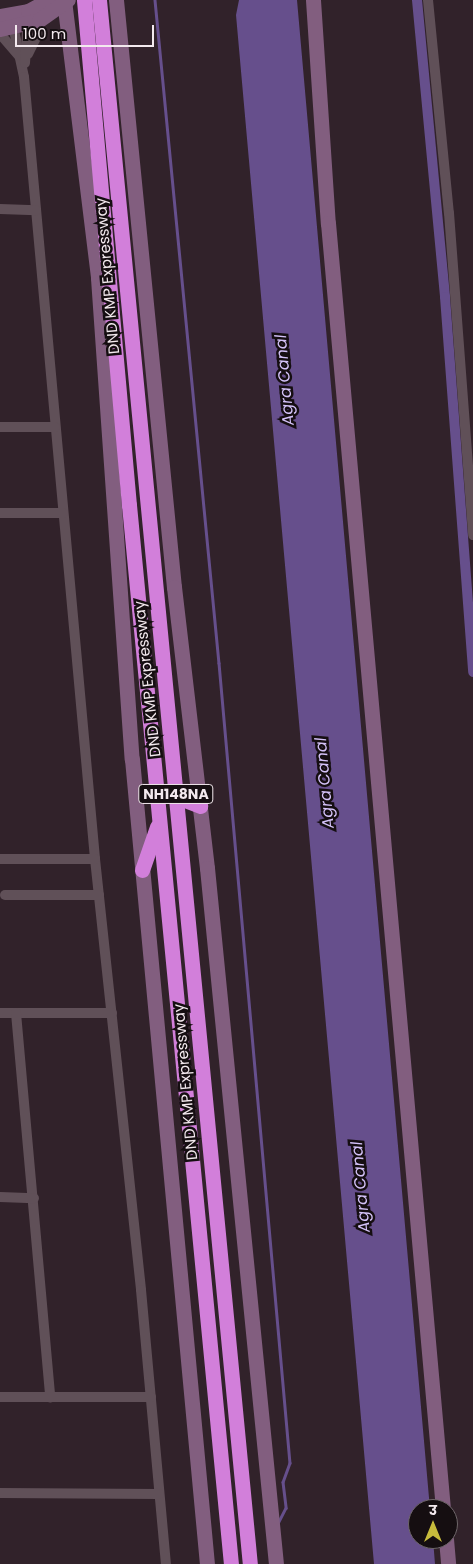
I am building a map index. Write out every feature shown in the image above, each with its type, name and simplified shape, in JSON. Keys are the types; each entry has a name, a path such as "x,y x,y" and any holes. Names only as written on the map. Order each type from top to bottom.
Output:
{"highway":[{"name":"DND KMP Expressway","path":"84,0 94,26 177,797 250,1564"},
{"name":"DND KMP Expressway","path":"99,0 94,26 159,821 231,1564"},
{"path":"177,797 200,806"},
{"path":"142,870 159,821"}],"street":[{"path":"116,0 174,587 200,806 276,1564"},
{"path":"313,0 328,223 442,1499"},
{"path":"428,0 450,213 473,535"},
{"path":"17,20 61,1 98,278 131,750 206,1564"},
{"path":"17,20 40,31 23,60"},
{"path":"17,20 23,60 95,860 151,1397 166,1564"},
{"path":"0,34 23,60"},
{"path":"0,209 36,210"},
{"path":"0,427 55,427"},
{"path":"0,513 63,513"},
{"path":"0,859 95,860"},
{"path":"5,895 99,895"},
{"path":"0,1013 112,1013"},
{"path":"16,1013 34,1198 50,1397"},
{"path":"0,1197 34,1198"},
{"path":"0,1397 151,1397"},
{"path":"0,1493 159,1494"},
{"path":"447,1549 448,1564"}],"water":[{"name":"Agra Canal","path":"239,0 297,0 429,1499 408,1499 408,1549 434,1549 435,1564 374,1564 236,15"}],"waterway":[{"path":"155,0 219,663 290,1463 283,1482 286,1508 278,1524"},
{"path":"417,0 445,297 473,672"}]}
